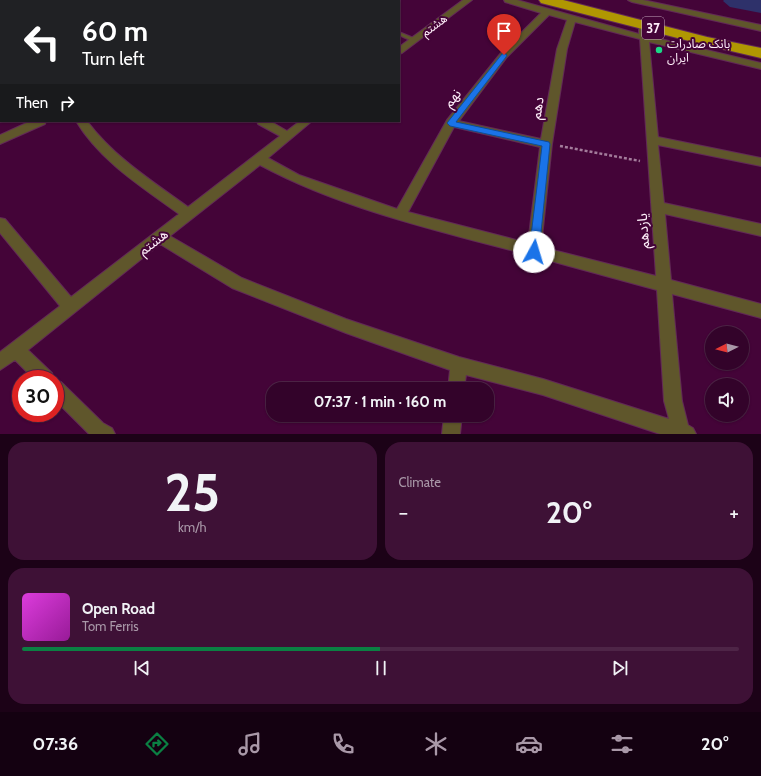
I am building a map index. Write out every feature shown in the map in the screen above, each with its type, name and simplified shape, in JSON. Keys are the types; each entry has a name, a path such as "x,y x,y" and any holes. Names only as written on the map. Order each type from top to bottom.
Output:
{"highway":[{"name":"37","path":"590,0 706,29 761,40"},
{"name":"37","path":"546,6 644,32 706,29 761,53"}],"street":[{"name":"هشتم","path":"400,50 468,0"},
{"path":"508,0 546,6 572,19 644,32 761,66"},
{"path":"632,0 706,29 761,28"},
{"name":"نهم","path":"400,215 450,123 504,55 546,6"},
{"name":"دهم","path":"534,252 546,144 562,49 572,19"},
{"name":"یازدهم","path":"644,32 673,401 683,433"},
{"path":"0,140 39,122"},
{"path":"83,122 88,132 113,157 188,214"},
{"path":"264,122 288,136"},
{"name":"هشتم","path":"0,362 306,122"},
{"path":"450,123 546,144"},
{"path":"652,140 761,162"},
{"path":"259,159 294,178 400,215 534,252 761,310"},
{"path":"657,207 761,230"},
{"path":"0,223 70,307"},
{"path":"159,237 237,283 346,326 458,365 543,387 683,433"},
{"path":"16,350 37,370"},
{"path":"457,382 458,365"},
{"path":"64,397 97,429 106,434"},
{"path":"451,434 452,422"}],"lane":[{"path":"400,34 414,40"}],"path":[{"path":"546,144 654,163"}],"shaded area":[{"path":"761,0 761,13 730,7 723,1"}],"place":[{"name":"بانک صادرات ایران","path":"659,50"}],"route":[{"path":"504,55 450,123 546,144 534,252"}]}
